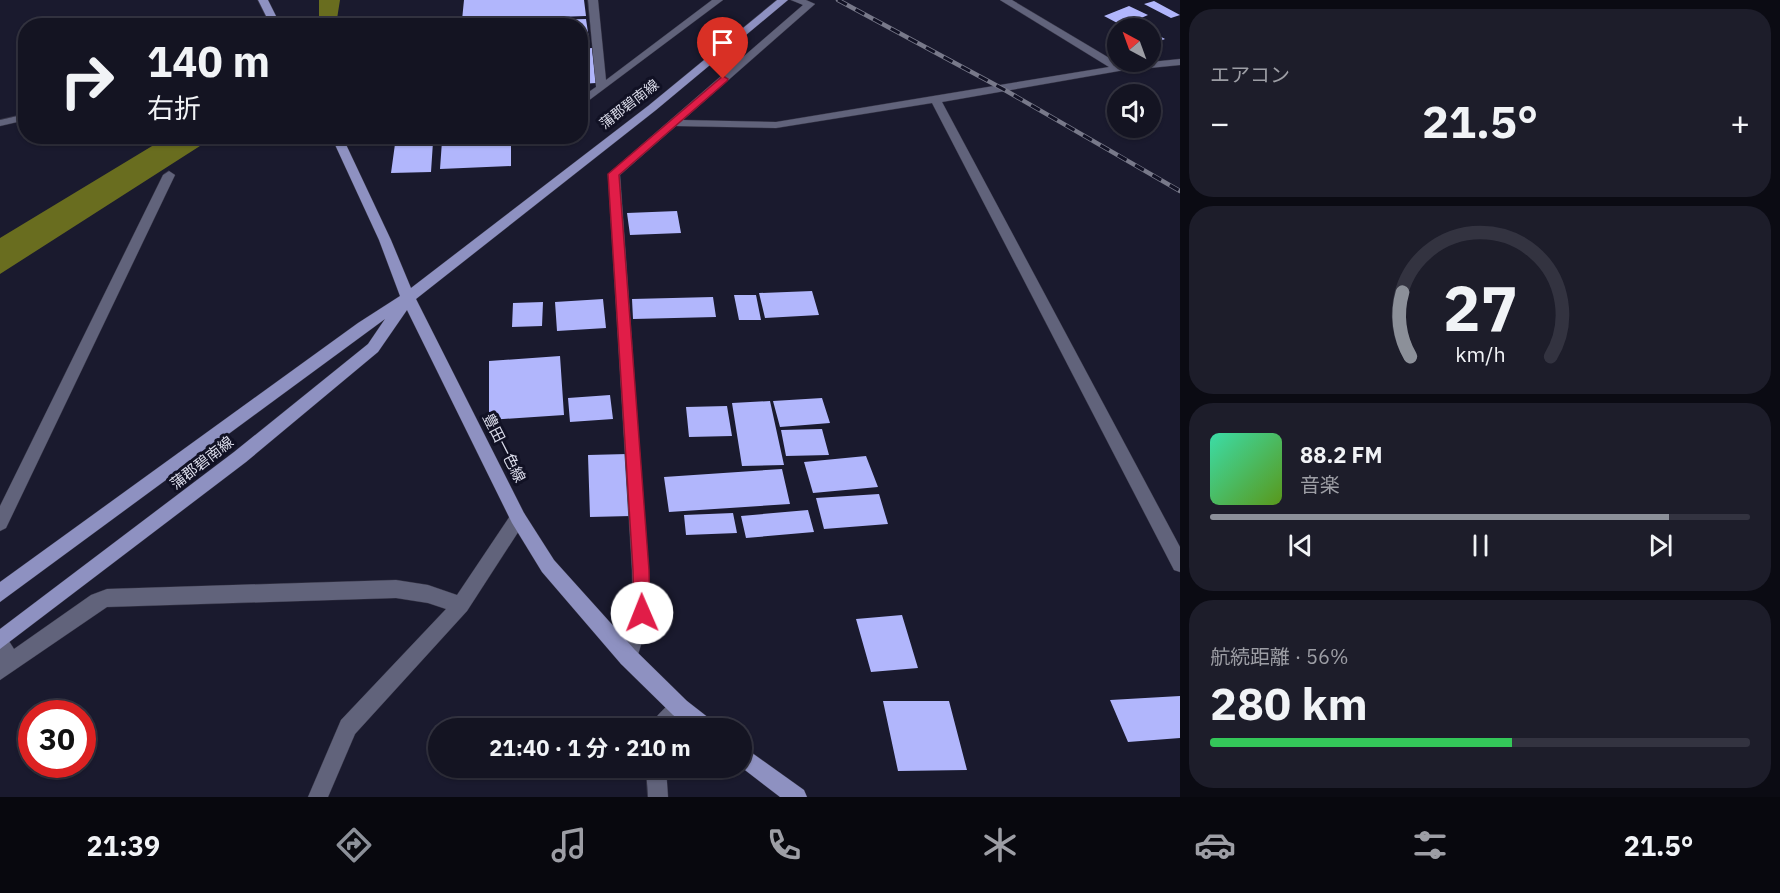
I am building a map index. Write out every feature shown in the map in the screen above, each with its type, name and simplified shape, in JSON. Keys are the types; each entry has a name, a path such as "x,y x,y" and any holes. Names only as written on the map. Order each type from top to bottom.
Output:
{"main road":[{"path":"263,0 272,18"},
{"name":"蒲郡碧南線","path":"0,593 363,327 408,298 652,108 783,0"},
{"name":"豊田一色線","path":"340,144 385,240 408,298 518,518 548,566 628,657 693,718"},
{"name":"蒲郡碧南線","path":"0,640 240,458 373,348 408,298"},
{"path":"752,763 797,797"}],"street":[{"path":"593,0 601,88"},
{"path":"588,98 718,0"},
{"path":"628,657 642,613 641,570 614,174 810,4 796,0"},
{"path":"1005,0 1107,61"},
{"path":"1161,64 1180,62"},
{"path":"671,123 776,125 1107,70"},
{"path":"936,100 1180,564"},
{"path":"0,123 18,119"},
{"path":"0,523 169,175"},
{"path":"318,797 348,727 460,604 518,518"},
{"path":"0,645 6,667 91,604 107,598 396,589 428,594 460,604"},
{"path":"670,718 680,708"},
{"path":"657,778 658,797"}],"shaded area":[{"path":"319,0 340,0 337,18 319,18"},
{"path":"155,144 203,144 0,274 0,238"}],"building":[{"path":"464,0 584,0 586,16 524,18 462,18"},
{"path":"1154,1 1180,15 1171,18 1144,4"},
{"path":"1129,6 1148,15 1141,18 1104,16"},
{"path":"588,48 592,48 596,83 588,84"},
{"path":"395,144 433,144 431,172 391,173"},
{"path":"442,144 511,144 511,166 440,169"},
{"path":"677,211 681,233 630,235 627,213"},
{"path":"812,291 819,315 765,318 759,293"},
{"path":"734,295 756,295 761,320 739,320"},
{"path":"713,297 716,317 633,319 632,299"},
{"path":"603,299 606,328 557,331 555,302"},
{"path":"543,302 542,326 512,327 513,303"},
{"path":"560,356 564,415 489,420 489,361"},
{"path":"610,395 613,419 570,422 568,398"},
{"path":"822,398 830,423 780,427 773,401"},
{"path":"770,401 784,465 742,466 732,403"},
{"path":"727,406 732,436 689,437 686,407"},
{"path":"822,429 829,455 786,456 781,430"},
{"path":"627,454 631,516 590,517 588,455"},
{"path":"866,456 878,487 813,493 804,462"},
{"path":"782,469 790,504 669,512 664,477"},
{"path":"879,494 888,524 824,529 816,498"},
{"path":"808,510 814,532 746,538 741,516"},
{"path":"733,513 737,533 686,535 684,515"},
{"path":"902,615 918,668 871,672 856,619"},
{"path":"1180,696 1180,738 1128,742 1110,700"},
{"path":"883,701 949,701 967,770 898,771"}],"railway":[{"path":"838,0 1003,89 1180,191"}],"route":[{"path":"642,613 614,174 723,79"}]}
